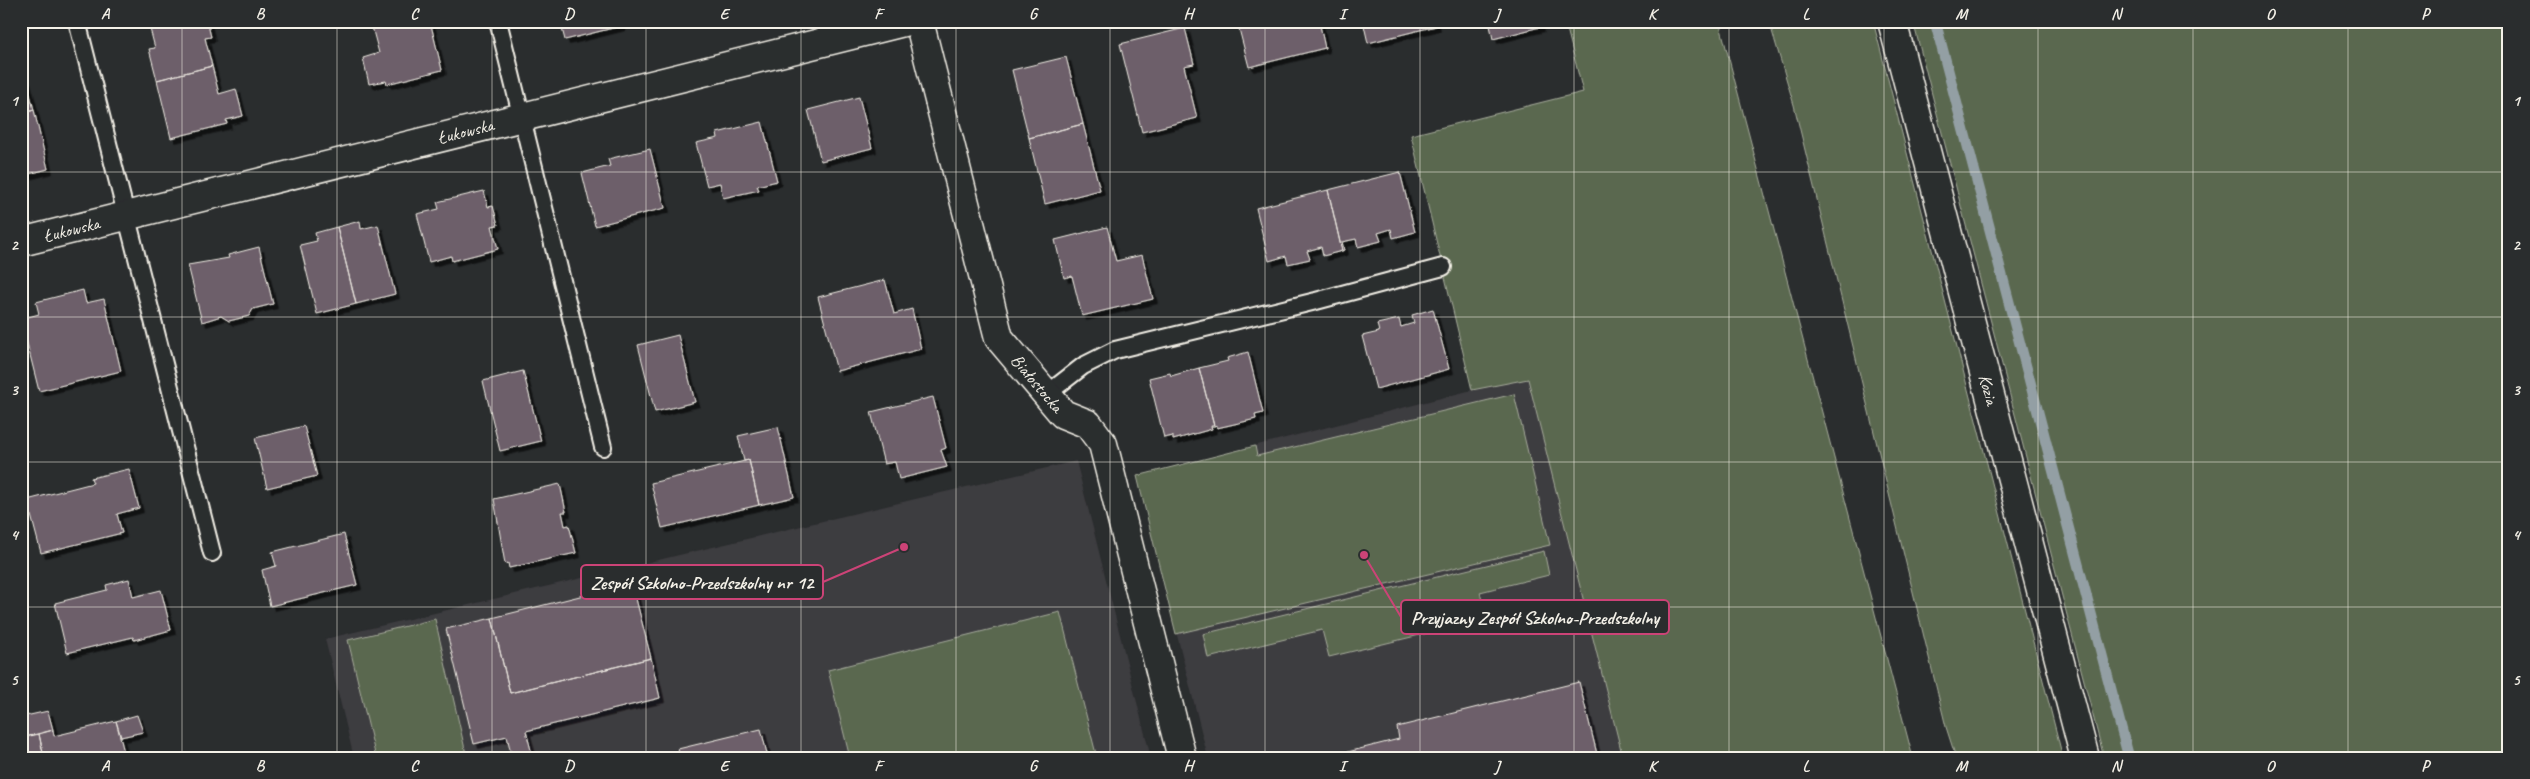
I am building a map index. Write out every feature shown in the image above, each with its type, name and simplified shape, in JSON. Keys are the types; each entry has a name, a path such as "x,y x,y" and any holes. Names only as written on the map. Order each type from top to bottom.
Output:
{"street":[{"name":"Łukowska","path":"21,242 908,21"},
{"name":"Białostocka","path":"919,21 999,338 1063,414 1088,424 1103,444 1182,758"},
{"name":"Kozia","path":"1892,21 2085,758"}],"lane":[{"path":"77,21 212,553"},
{"path":"498,21 603,447"},
{"path":"1047,394 1083,366 1115,350 1316,301 1443,267"}],"shaded area":[{"path":"1528,378 1623,758 1208,758 1137,476 1472,390"},
{"path":"1076,461 1151,758 354,758 325,639"}],"green space":[{"path":"1565,21 1719,21 1913,758 1623,758 1528,379 1472,390 1411,135 1583,92"},
{"path":"1769,21 1873,21 2063,758 1956,758 1946,727 1794,105"},
{"path":"1913,21 2509,21 2509,758 2104,758"},
{"path":"1514,394 1550,545 1176,634 1137,476 1255,446 1257,456"},
{"path":"1544,551 1549,575 1480,592 1486,619 1329,657 1322,630 1208,658 1203,634"},
{"path":"1060,612 1097,758 850,758 828,670"},
{"path":"435,619 467,758 376,758 348,640"}],"building":[{"path":"148,21 207,21 211,37 205,38 212,66 157,80 149,49 155,48"},
{"path":"393,21 430,21 442,70 387,84 386,81 369,84 363,58 379,53 372,27"},
{"path":"560,21 624,21 620,22 621,26 565,40"},
{"path":"1237,21 1319,21 1325,48 1249,67"},
{"path":"1363,21 1435,21 1436,26 1368,43"},
{"path":"1489,21 1539,21 1540,27 1493,39"},
{"path":"1185,28 1194,64 1184,66 1197,118 1142,132 1120,44"},
{"path":"1066,57 1083,124 1029,138 1012,70"},
{"path":"212,66 219,94 236,89 243,116 226,120 227,124 171,138 157,80"},
{"path":"26,79 34,110 21,114 21,80"},
{"path":"859,97 872,148 821,161 808,110"},
{"path":"34,110 48,169 21,176 21,114"},
{"path":"762,122 777,181 757,186 759,190 723,198 720,183 707,186 696,143 718,138 717,133"},
{"path":"1083,124 1100,190 1045,204 1029,138"},
{"path":"650,149 665,208 595,226 582,173 610,166 608,159"},
{"path":"1400,172 1415,232 1393,238 1391,229 1378,233 1381,241 1358,247 1356,239 1342,242 1344,250 1342,251 1328,190"},
{"path":"1328,190 1342,251 1323,256 1321,247 1307,251 1310,259 1288,264 1286,256 1269,261 1256,208"},
{"path":"484,191 488,207 493,206 498,225 492,226 498,249 452,261 451,256 429,262 417,214 439,209 437,202"},
{"path":"360,221 361,229 378,225 395,294 356,304 337,227"},
{"path":"337,227 356,304 317,314 300,245 317,241 315,233"},
{"path":"1107,227 1116,261 1142,255 1153,299 1082,316 1072,276 1064,278 1055,240"},
{"path":"259,247 273,304 253,309 249,316 229,321 221,316 202,322 188,265 229,258 228,255"},
{"path":"885,280 894,314 912,309 921,349 837,371 818,297"},
{"path":"83,290 86,303 104,299 121,371 39,391 21,319 39,314 36,302"},
{"path":"1433,309 1449,369 1376,389 1362,336 1379,332 1377,324 1399,319 1401,327 1414,323 1412,315"},
{"path":"678,335 695,402 655,412 638,345"},
{"path":"1248,352 1263,413 1255,415 1256,419 1217,428 1217,425 1214,426 1199,368 1228,361 1227,358"},
{"path":"1199,368 1214,426 1211,426 1212,429 1173,440 1173,436 1164,438 1149,378 1170,373 1171,376"},
{"path":"523,371 541,441 500,451 483,381"},
{"path":"933,397 946,448 941,450 947,467 899,479 895,462 884,464 871,412"},
{"path":"304,426 317,476 267,488 255,438"},
{"path":"778,427 794,497 759,505 749,460 744,461 738,436"},
{"path":"749,460 759,505 662,528 651,483"},
{"path":"129,469 139,508 117,514 122,533 41,553 27,500 93,483 91,478"},
{"path":"560,484 566,512 562,512 565,526 569,525 576,553 509,568 508,563 505,564 494,499"},
{"path":"344,534 357,585 270,606 262,570 276,566 272,552"},
{"path":"129,579 133,597 161,590 171,630 134,640 133,637 67,653 55,603 107,590 106,585"},
{"path":"632,583 651,658 510,693 492,618"},
{"path":"492,618 510,693 651,658 660,698 526,731 533,758 512,758 507,736 474,744 446,629"},
{"path":"1579,682 1598,758 1324,758 1399,739 1397,727"},
{"path":"48,711 53,730 21,738 21,717"},
{"path":"137,715 143,732 121,737 116,721"},
{"path":"116,721 125,756 44,758 39,734 53,730 54,736"},
{"path":"761,729 768,758 680,758 678,749"},
{"path":"39,734 44,758 21,758 21,738"}],"waterway":[{"path":"1935,21 2129,758"}],"place":[{"name":"Zespół Szkolno-Przedszkolny nr 12","path":"904,547"},
{"name":"Przyjazny Zespół Szkolno-Przedszkolny","path":"1364,555"}]}
